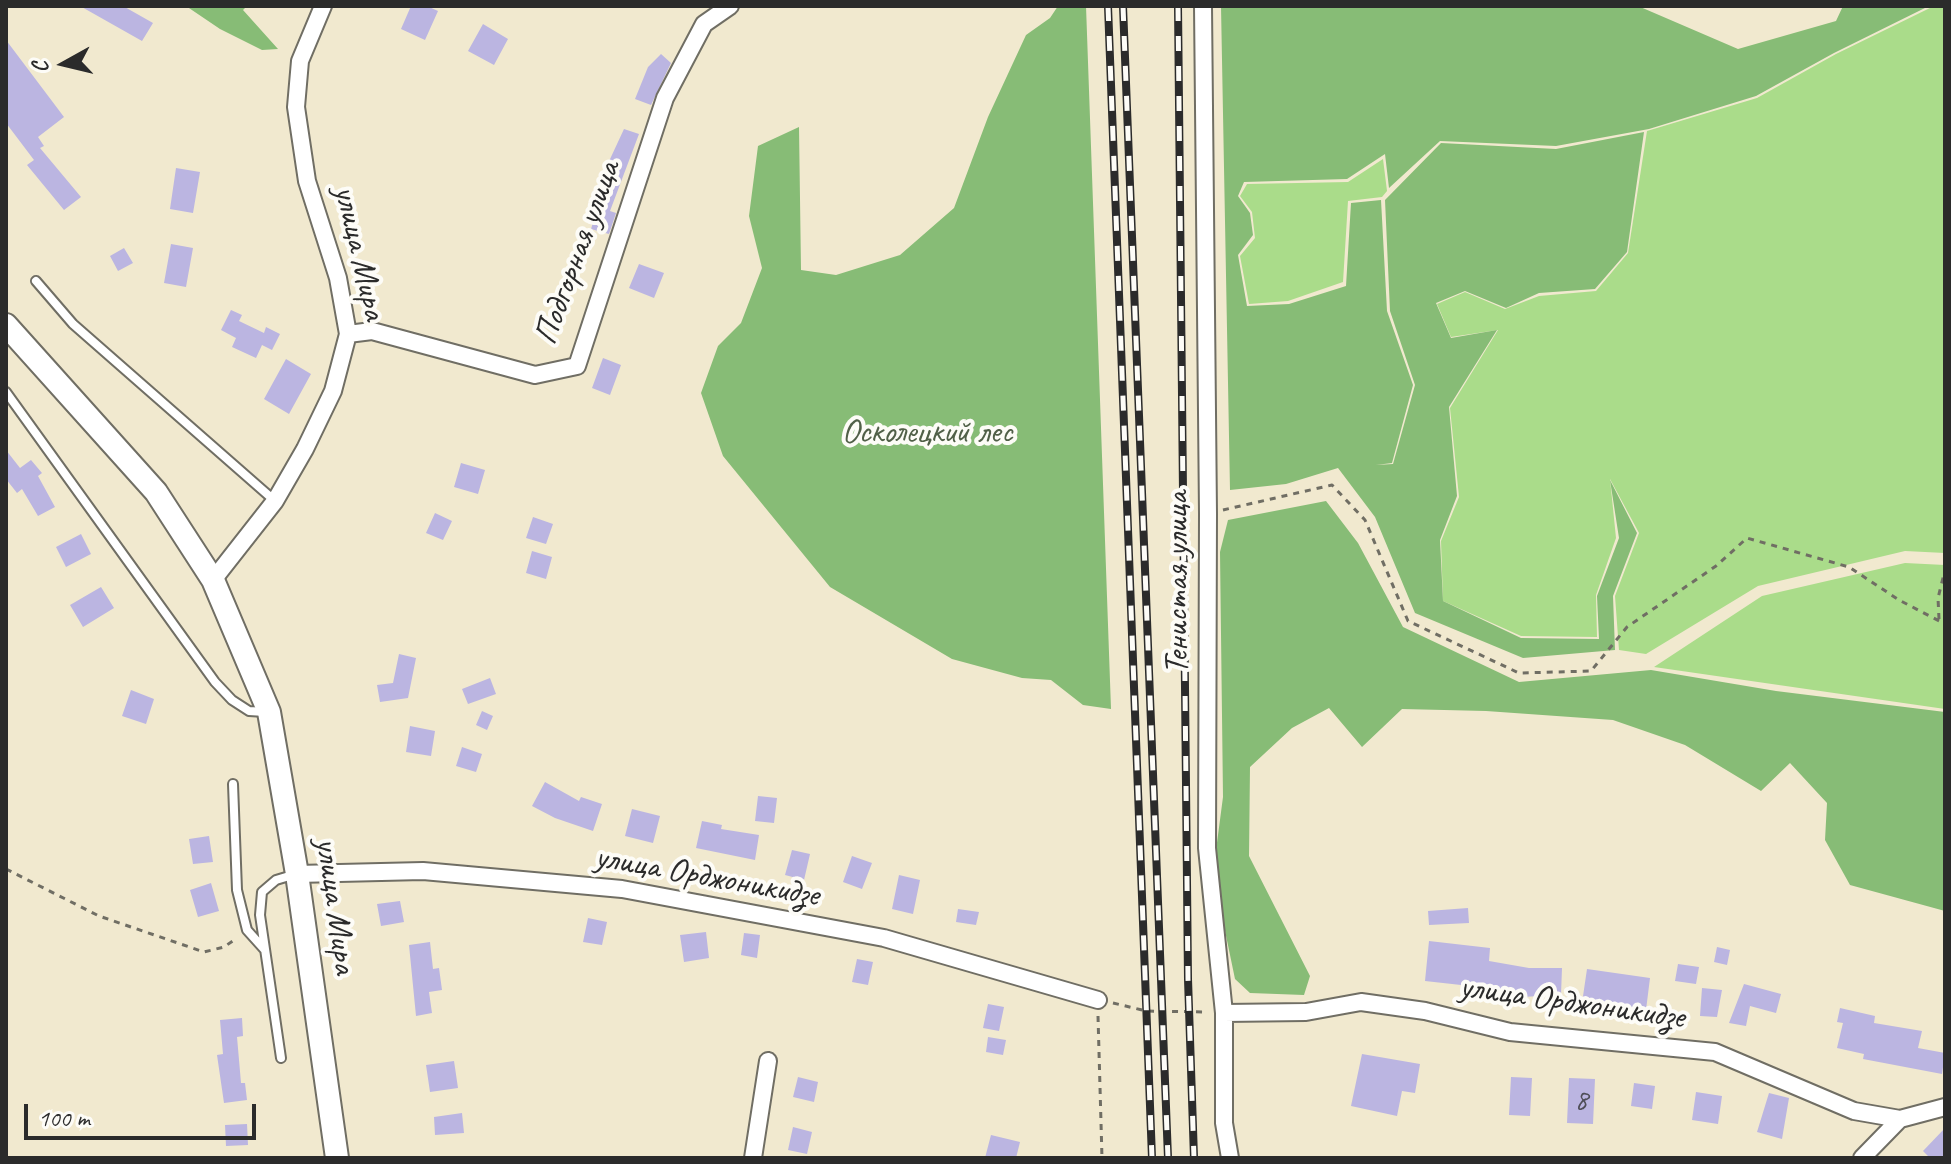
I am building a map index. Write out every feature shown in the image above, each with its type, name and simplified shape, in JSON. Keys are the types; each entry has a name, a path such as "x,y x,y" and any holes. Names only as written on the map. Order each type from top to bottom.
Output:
{"main road":[{"name":"улица Мира","path":"6,325 156,492 213,580 269,712 297,874 337,1158"}],"street":[{"name":"улица Мира","path":"213,580 275,501 333,391 348,334 338,278 307,181 296,107 300,61 323,6"},
{"name":"Подгорная улица","path":"348,334 372,331 535,375 577,366 665,98 704,24 730,6"},
{"name":"Тенистая улица","path":"1203,6 1208,514 1207,848 1224,1013 1224,1123 1230,1158"},
{"name":"улица Орджоникидзе","path":"297,874 423,871 622,889 884,938 1098,1000"},
{"name":"улица Орджоникидзе","path":"1224,1013 1306,1012 1361,1002 1425,1011 1510,1032 1715,1052 1854,1111 1900,1119"},
{"path":"753,1158 768,1061"},
{"path":"1862,1158 1900,1119 1945,1107"}],"lane":[{"path":"36,281 73,324 275,501"},
{"path":"6,392 215,682 232,700 249,711 269,712"},
{"path":"233,784 237,890 247,930 265,950"},
{"path":"281,1058 260,915 262,892 276,880 297,874"}],"path":[{"path":"1208,514 1332,485 1365,520 1408,621 1519,673 1591,671 1627,627 1716,566 1747,538 1849,567 1899,600 1945,624"},
{"path":"1939,619 1938,598 1945,570"},
{"path":"6,869 99,916 204,952 224,947 247,930"},
{"path":"1102,1158 1098,1000 1146,1011 1224,1013"}],"green space":[{"path":"186,6 247,6 243,10 278,49 262,50 220,29"},
{"name":"Осколецкий лес","path":"1058,6 1086,6 1111,709 1083,705 1051,680 1022,678 952,659 830,587 723,456 701,393 718,346 741,323 762,268 749,216 758,146 799,127 801,270 836,275 900,255 954,208 988,117 1026,35 1050,18"},
{"path":"1221,6 1638,6 1738,49 1836,21 1843,6 1929,6 1756,96 1649,129 1556,146 1440,141 1389,188 1385,154 1347,179 1244,182 1238,196 1250,213 1253,235 1238,255 1247,306 1289,304 1346,286 1351,203 1381,200 1387,311 1413,385 1392,463 1376,465 1393,464 1415,385 1390,311 1385,200 1441,143 1556,149 1644,132 1627,252 1595,289 1539,293 1506,308 1465,291 1436,303 1451,338 1497,330 1449,407 1457,496 1440,540 1443,601 1521,638 1599,639 1597,596 1619,538 1610,480 1637,533 1613,596 1615,650 1523,658 1415,613 1375,517 1338,468 1286,484 1230,490"},
{"path":"1934,6 1945,6 1945,553 1905,551 1758,586 1646,654 1619,650 1615,596 1639,533 1610,479 1616,538 1596,595 1597,637 1521,636 1443,601 1441,541 1459,497 1450,408 1498,330 1451,337 1437,304 1465,292 1505,309 1539,296 1596,291 1628,253 1647,131 1757,98 1836,54"},
{"path":"1383,159 1387,191 1382,197 1348,201 1343,282 1288,301 1249,304 1240,256 1255,238 1252,212 1240,196 1247,184 1348,182"},
{"path":"1326,501 1358,543 1403,627 1519,682 1651,670 1776,691 1945,712 1945,911 1850,885 1825,840 1827,803 1790,763 1761,791 1685,745 1613,720 1486,711 1402,709 1362,747 1329,708 1292,728 1250,767 1249,856 1310,976 1304,995 1250,993 1235,979 1213,873 1223,797 1220,552 1228,520"},
{"path":"1905,563 1945,565 1945,709 1654,667 1762,596"}],"building":[{"path":"80,6 123,6 153,23 142,41"},
{"path":"411,6 427,6 438,11 425,40 401,29"},
{"path":"483,24 508,39 494,65 468,51"},
{"path":"6,40 64,117 38,137 44,146 40,148 81,197 64,210 27,165 34,160 6,123"},
{"path":"661,54 671,63 651,105 635,99 648,67"},
{"path":"624,129 639,134 610,211 616,213 609,234 591,229 604,187 598,185"},
{"path":"176,168 200,172 193,213 170,209"},
{"path":"171,244 193,248 186,287 164,283"},
{"path":"124,248 133,263 118,271 110,256"},
{"path":"639,264 664,273 654,298 629,288"},
{"path":"231,310 242,315 239,321 264,333 266,327 280,334 272,350 262,345 256,358 232,347 236,338 221,330"},
{"path":"603,358 621,365 610,395 592,388"},
{"path":"286,359 311,374 289,414 264,399"},
{"path":"6,450 20,468 31,460 42,473 38,476 55,507 38,516 22,489 17,493 6,479"},
{"path":"461,463 485,470 478,494 454,487"},
{"path":"435,513 452,521 443,540 426,533"},
{"path":"533,517 553,524 546,544 526,538"},
{"path":"81,534 91,554 66,567 56,547"},
{"path":"532,551 552,557 546,579 526,573"},
{"path":"101,587 114,608 83,627 70,605"},
{"path":"399,654 416,658 408,698 380,702 377,685 393,683"},
{"path":"490,678 496,694 468,704 462,689"},
{"path":"131,690 154,699 146,724 122,716"},
{"path":"482,711 493,716 487,730 476,725"},
{"path":"410,726 435,731 431,756 406,752"},
{"path":"462,747 482,754 476,772 456,766"},
{"path":"545,782 579,801 581,797 602,804 593,831 532,806"},
{"path":"758,796 777,798 774,823 755,821"},
{"path":"632,809 660,816 653,843 625,836"},
{"path":"702,821 722,825 721,829 759,835 755,860 696,848"},
{"path":"209,836 213,862 193,864 189,839"},
{"path":"792,850 810,854 804,880 785,875"},
{"path":"852,856 872,863 862,889 843,882"},
{"path":"899,875 920,880 913,914 892,909"},
{"path":"211,883 219,911 198,917 190,890"},
{"path":"400,901 404,922 381,926 377,904"},
{"path":"1468,908 1469,923 1429,925 1428,911"},
{"path":"958,909 979,912 976,925 956,922"},
{"path":"588,918 607,922 602,945 583,942"},
{"path":"706,932 709,958 684,962 680,935"},
{"path":"744,933 760,935 757,958 741,955"},
{"path":"1429,941 1490,948 1489,961 1529,968 1562,968 1561,995 1521,997 1496,993 1497,989 1425,981"},
{"path":"430,942 433,969 439,968 442,990 429,992 432,1013 416,1016 409,945"},
{"path":"1717,947 1730,950 1727,965 1714,962"},
{"path":"857,959 873,962 868,985 852,982"},
{"path":"1678,964 1699,967 1696,984 1675,981"},
{"path":"1587,969 1650,978 1646,1010 1582,1003"},
{"path":"1744,984 1781,994 1776,1013 1750,1006 1746,1026 1729,1023"},
{"path":"1702,988 1722,990 1717,1017 1700,1016"},
{"path":"988,1004 1004,1007 999,1031 983,1028"},
{"path":"1840,1008 1875,1016 1874,1023 1922,1031 1918,1048 1945,1053 1942,1074 1863,1059 1864,1054 1837,1048 1843,1023 1837,1022"},
{"path":"242,1018 243,1036 237,1037 241,1083 245,1083 247,1100 224,1103 217,1055 223,1054 220,1020"},
{"path":"988,1037 1006,1040 1003,1055 986,1052"},
{"path":"1362,1054 1420,1064 1415,1093 1402,1091 1397,1116 1351,1106"},
{"path":"454,1061 458,1088 430,1092 426,1065"},
{"path":"798,1077 818,1082 814,1102 793,1097"},
{"path":"1511,1077 1532,1078 1530,1116 1509,1115"},
{"path":"1569,1078 1595,1079 1593,1124 1567,1123"},
{"path":"1634,1083 1655,1086 1652,1109 1631,1106"},
{"path":"1696,1092 1722,1096 1718,1124 1692,1120"},
{"path":"1769,1093 1789,1098 1782,1139 1757,1132"},
{"path":"462,1113 464,1133 435,1135 434,1117"},
{"path":"247,1124 248,1145 226,1146 225,1125"},
{"path":"793,1127 812,1132 807,1154 788,1150"},
{"path":"1945,1128 1945,1158 1930,1158 1923,1151"},
{"path":"991,1135 1020,1142 1016,1158 985,1158"}],"railway":[{"path":"1108,6 1152,1158"},
{"path":"1123,6 1168,1158"},
{"path":"1178,6 1188,979 1194,1158"}]}
